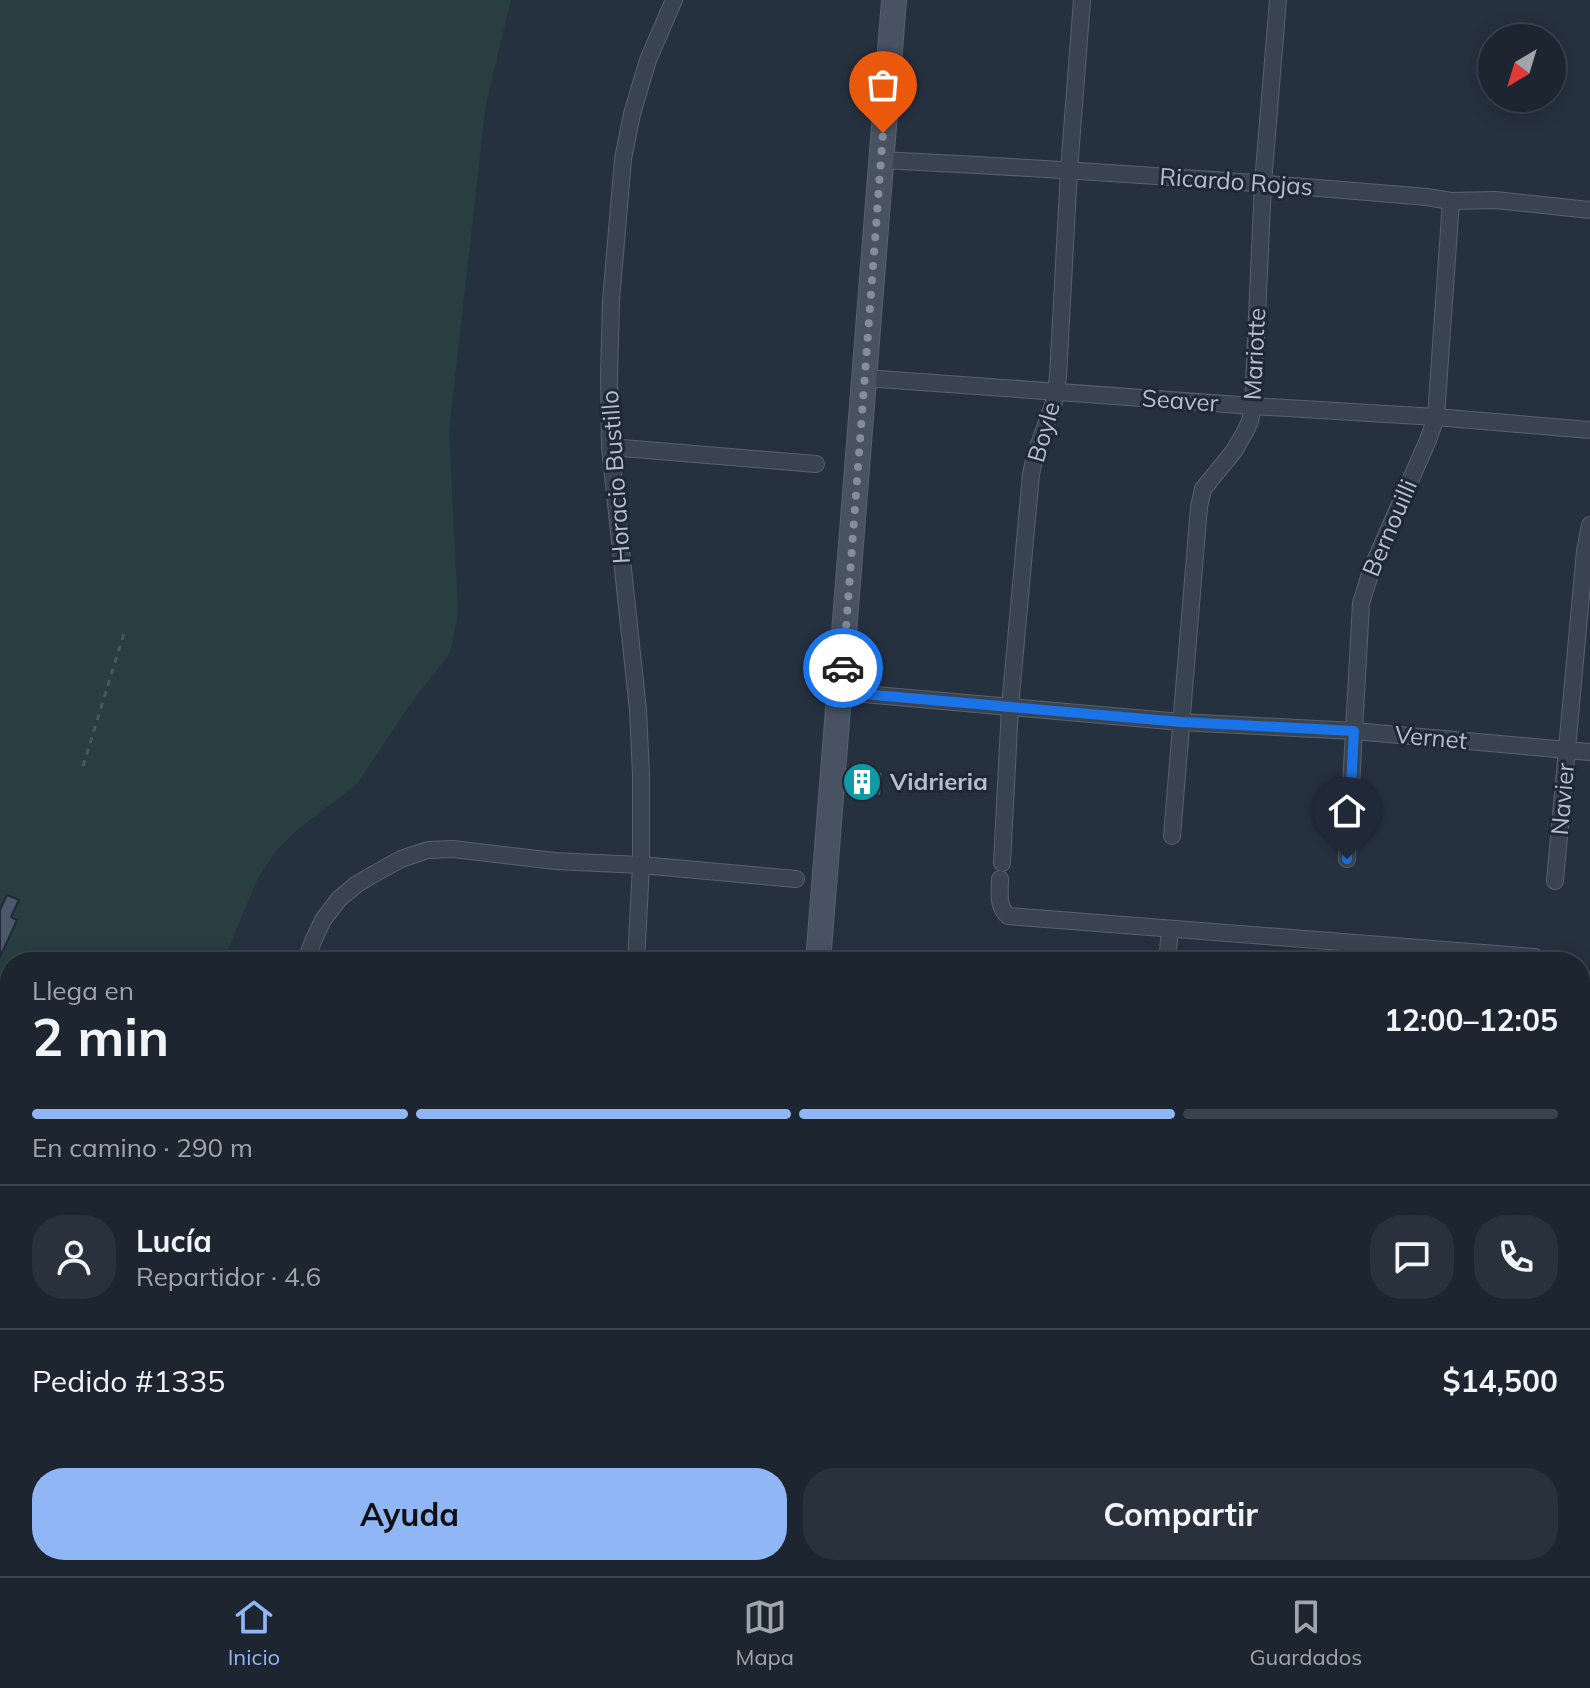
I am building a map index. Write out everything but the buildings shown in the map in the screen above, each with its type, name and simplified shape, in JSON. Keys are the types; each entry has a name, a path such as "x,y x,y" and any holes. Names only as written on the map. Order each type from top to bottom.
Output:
{"street":[{"name":"Horacio Bustillo","path":"637,952 641,775 638,710 610,447 611,301 623,159 632,114 648,60 674,0"},
{"path":"819,952 894,0"},
{"name":"Boyle","path":"1082,0 1058,377 1054,402 1031,474 1010,707 1000,903 1008,916 1170,929"},
{"name":"Mariotte","path":"1172,836 1199,507 1203,489 1234,451 1246,430 1253,406 1263,183 1278,0"},
{"name":"Ricardo Rojas","path":"881,160 1263,183 1451,201 1495,200 1590,210"},
{"name":"Bernouilli","path":"1347,859 1361,603 1364,588 1436,417 1451,201"},
{"name":"Seaver","path":"865,378 1590,430"},
{"path":"610,447 816,464"},
{"name":"Navier","path":"1555,881 1585,551 1590,525"},
{"name":"Vernet","path":"841,692 1181,722 1354,731 1590,752"},
{"path":"309,952 323,920 339,899 357,884 401,859 428,850 453,849 555,861 641,865 796,879"},
{"path":"1168,952 1170,929 1470,952"}],"path":[{"path":"83,766 124,633"}],"green space":[{"path":"0,0 511,0 486,103 449,431 458,612 450,653 408,707 356,785 298,829 276,851 257,880 227,952 0,952"}],"way so far":[{"path":"843,668 883,133"}],"place":[{"name":"Vidrieria","path":"862,782"}],"route":[{"path":"843,668 841,692 1181,722 1354,731 1347,859"}]}
